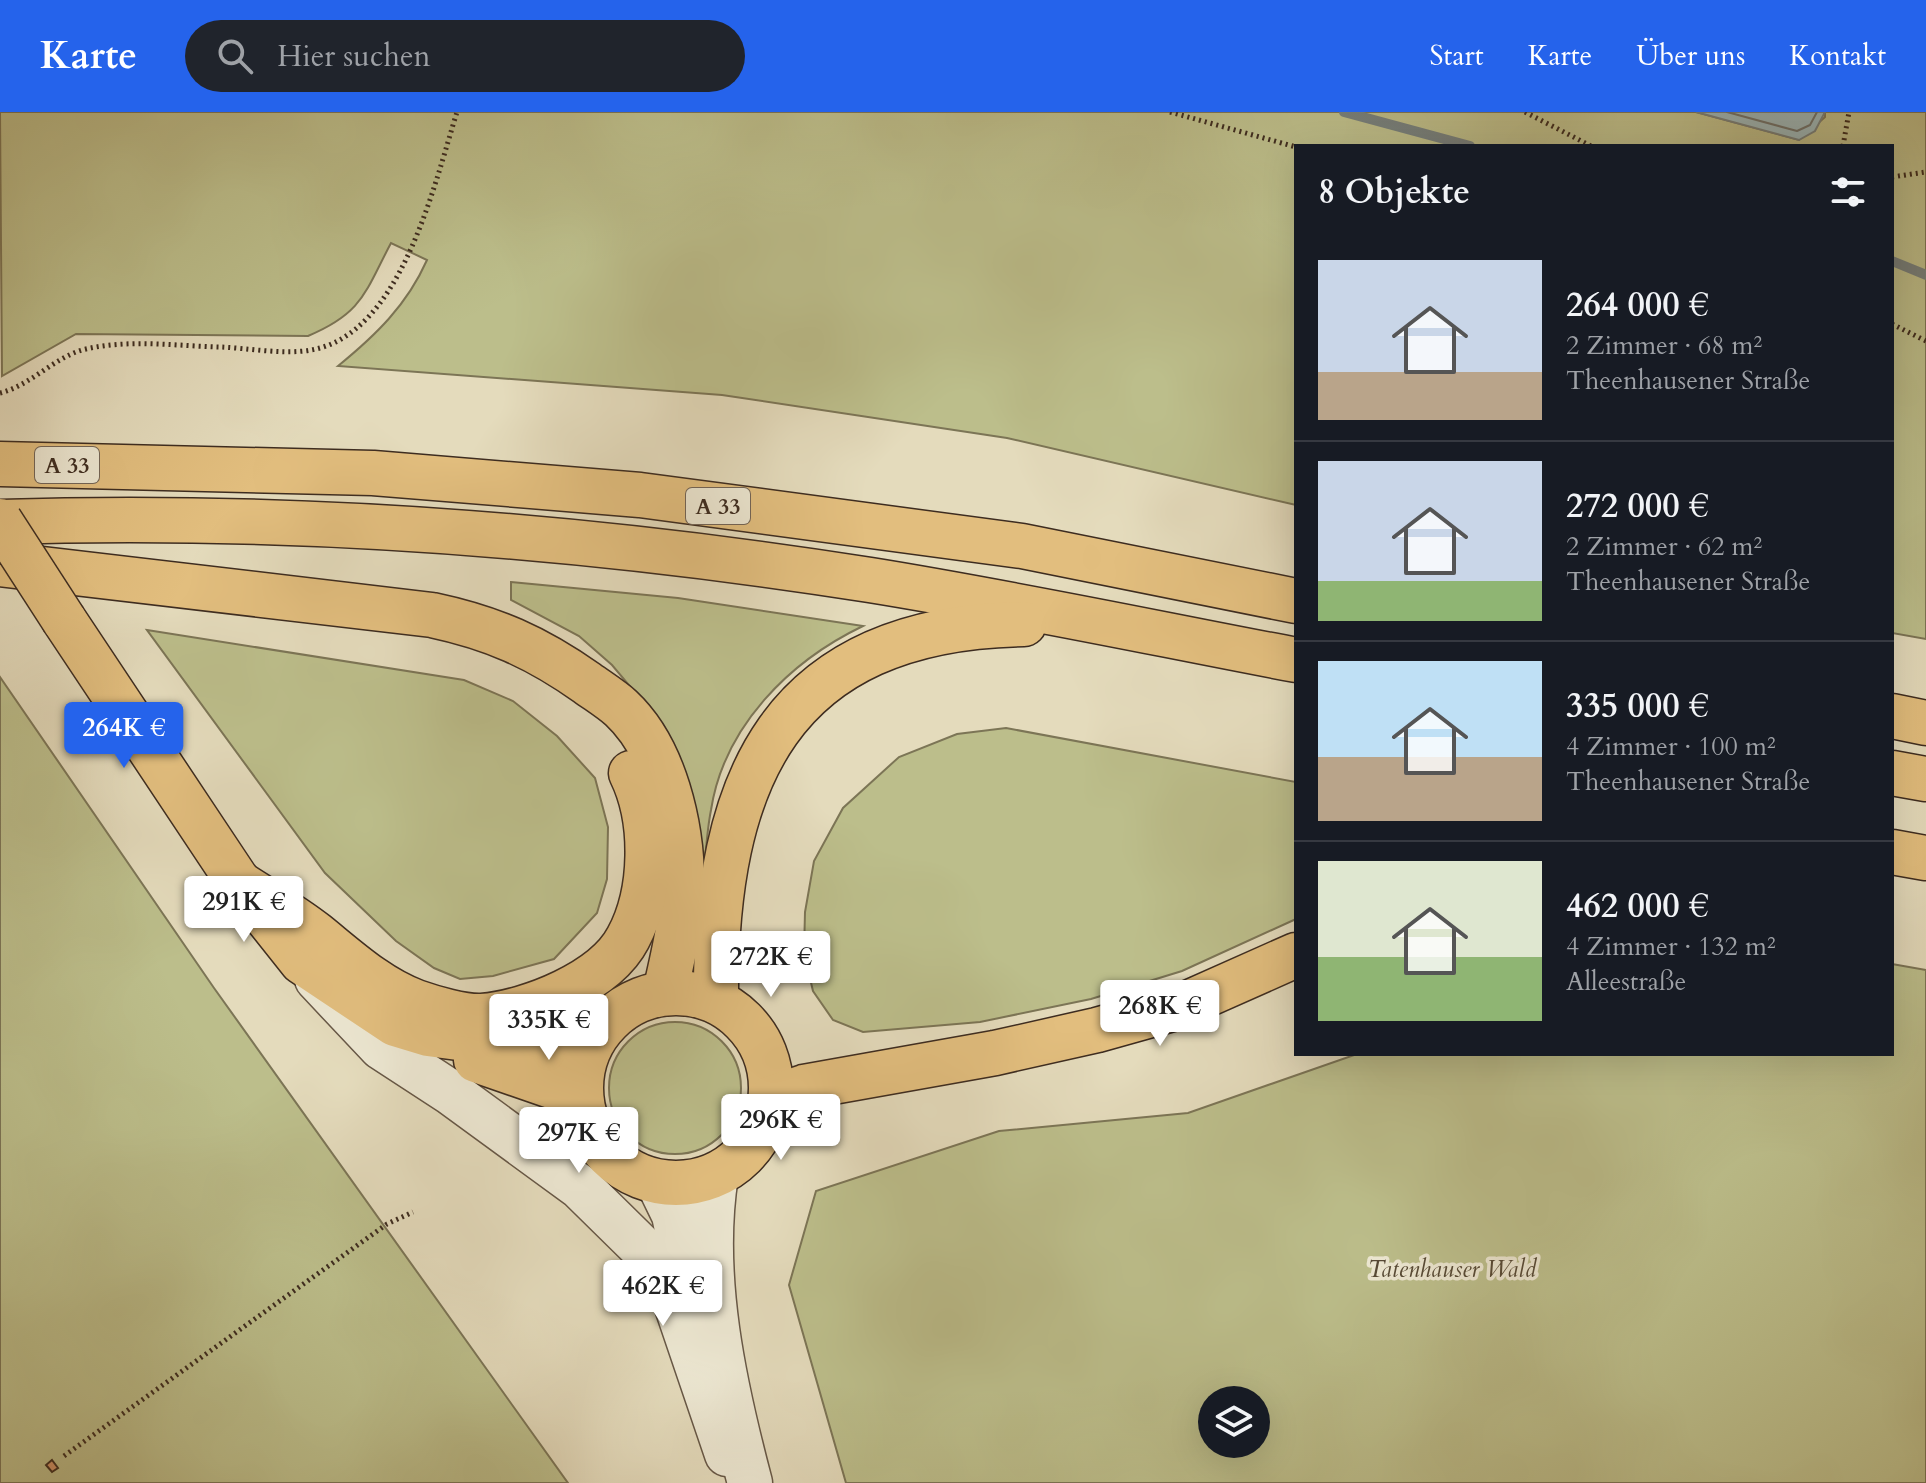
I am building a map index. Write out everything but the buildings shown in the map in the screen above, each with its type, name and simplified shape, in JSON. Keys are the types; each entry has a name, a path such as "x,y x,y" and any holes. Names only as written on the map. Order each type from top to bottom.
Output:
{"main road":[{"name":"A 33","path":"0,464 373,473 640,495 1022,546 1294,601"},
{"name":"A 33","path":"0,522 134,518 437,531 702,557 871,580 1294,660"},
{"path":"0,522 239,883 302,962 395,1024 428,1034 543,1049 591,1043"},
{"path":"0,564 432,615 474,624 525,643 571,672 622,709 649,747 667,787 678,835 682,884 677,938 665,992"},
{"path":"716,1001 716,948 738,821 763,751 790,711 827,679 868,654 910,638 991,624 1098,622"},
{"path":"239,883 314,932 360,971 416,1002 479,1016 527,1006 575,988 599,970 628,939 650,867 641,794 611,731 571,672"},
{"path":"1894,716 1926,723"},
{"path":"1894,773 1926,779"},
{"path":"1894,852 1926,858"},
{"path":"771,1098 804,1087 995,1053 1179,1007 1294,956"},
{"path":"665,992 692,993 716,1001 746,1022 766,1053 771,1098 762,1129 743,1156 716,1175 688,1183 658,1182 629,1171 605,1152 588,1126 580,1096 582,1068 591,1043 610,1018 636,1001 665,992"},
{"path":"428,1034 475,1060 580,1096"},
{"path":"766,1053 805,1060 995,1053"}],"street":[{"path":"302,962 381,1047 450,1092 580,1187 640,1246 660,1271 675,1301 739,1473"},
{"path":"716,1175 710,1212 717,1324 739,1473"},
{"path":"658,1182 674,1215 739,1473"}],"path":[{"path":"0,393 18,389 84,349 130,345 311,350 345,337 373,310 418,234 457,112"},
{"path":"1170,112 1294,146"},
{"path":"1525,112 1587,144"},
{"path":"1843,144 1849,112"},
{"path":"1894,177 1926,172"},
{"path":"1894,325 1926,341"},
{"path":"64,1456 387,1224 413,1212"}],"green space":[{"path":"0,112 1696,112 1799,140 1825,117 1825,112 1926,112 1926,639 1894,633 1894,144 1294,144 1294,505 1007,438 722,395 338,366 365,343 400,305 427,260 391,243 368,288 352,309 341,319 308,336 76,334 2,376"},
{"path":"511,582 678,598 863,626 810,658 786,677 746,724 718,779 704,871 698,843 639,697 612,665 579,636 511,600"},
{"path":"147,630 464,680 513,701 557,736 595,778 608,827 607,879 597,913 554,959 493,976 460,979 434,968 396,941 325,873"},
{"path":"0,677 214,988 568,1483 0,1483"},
{"path":"1006,728 1294,782 1294,920 1182,971 1091,999 980,1022 863,1032 833,1020 813,991 804,953 805,912 814,861 843,808 899,757 957,734"},
{"name":"Tatenhauser Wald","path":"1894,964 1926,970 1926,1483 846,1483 789,1285 816,1191 999,1131 1188,1113 1351,1056 1894,1056"},
{"path":"675,1022 700,1027 722,1041 736,1063 741,1088 736,1113 722,1135 700,1149 675,1154 650,1149 628,1135 614,1113 609,1088 614,1063 628,1041 650,1027"}],"water":[{"path":"1696,112 1825,112 1815,131 1799,140"}],"waterway":[{"path":"1344,112 1463,144"},
{"path":"1894,262 1926,275"}]}
